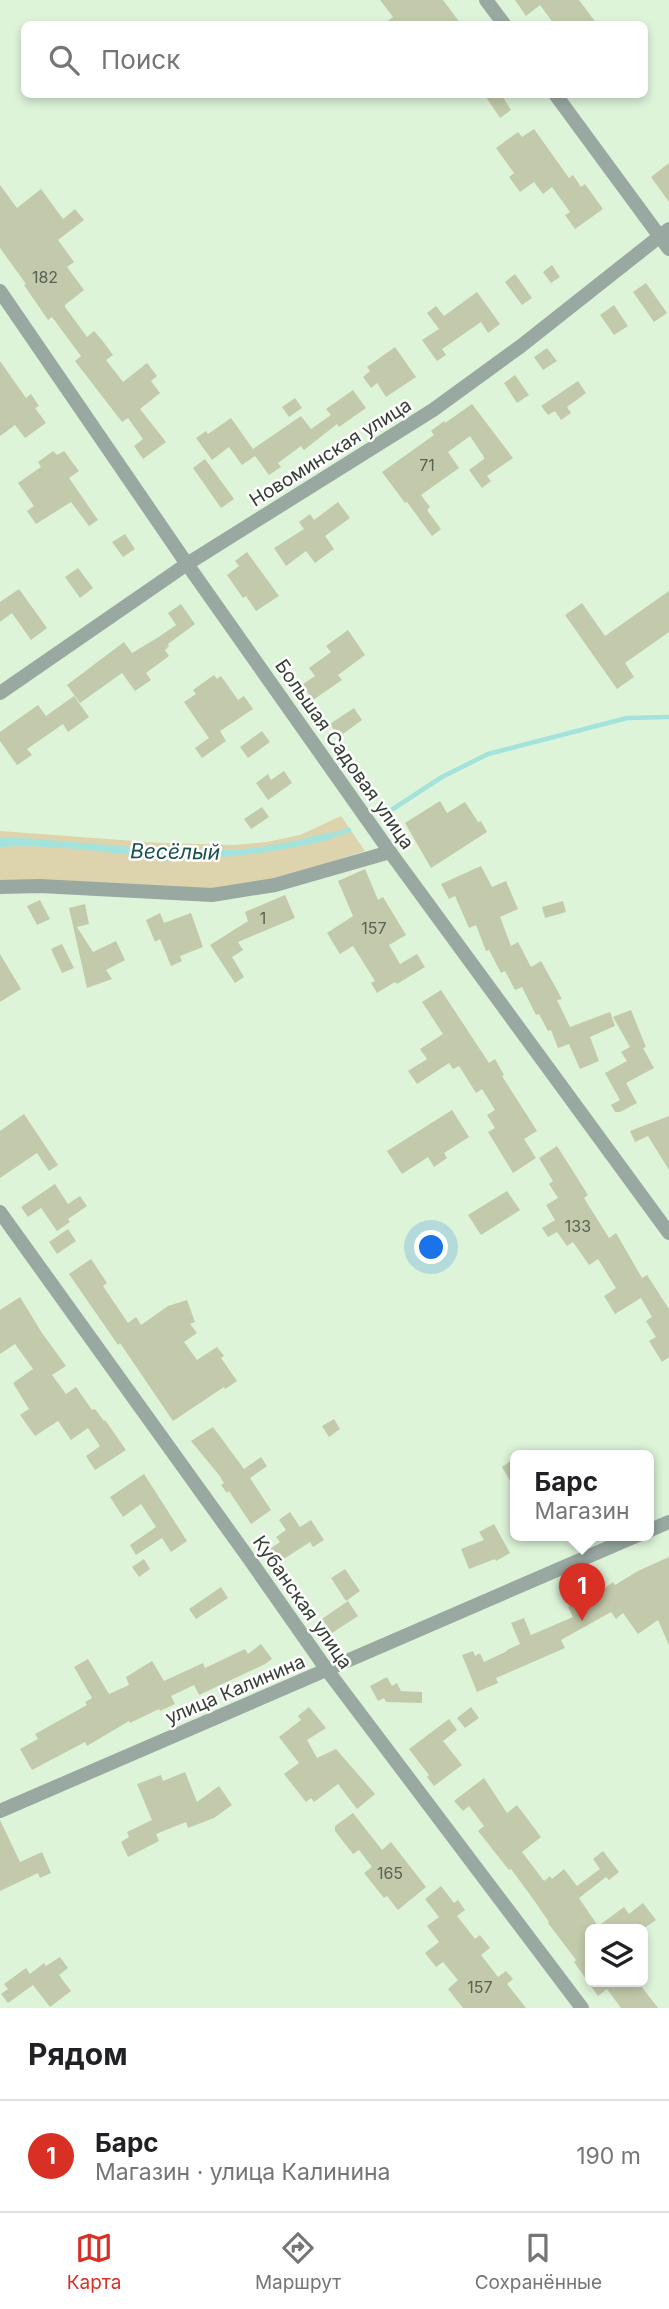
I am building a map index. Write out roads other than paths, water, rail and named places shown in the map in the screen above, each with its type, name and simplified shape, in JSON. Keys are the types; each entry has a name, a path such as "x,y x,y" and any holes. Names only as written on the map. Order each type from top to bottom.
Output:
{"street":[{"path":"486,0 502,21"},
{"path":"558,98 666,238"},
{"name":"Новоминская улица","path":"0,693 187,564 433,410 666,238"},
{"name":"Большая Садовая улица","path":"0,291 187,564 390,852 669,1233"},
{"path":"0,887 40,886 212,895 275,885 390,852"},
{"name":"Кубанская улица","path":"0,1212 327,1670 582,2008"},
{"name":"улица Калинина","path":"0,1811 624,1541"}],"water":[{"path":"330,832 334,834 332,839 268,852 161,861 70,848 0,847 0,837 169,849 225,850 278,844"}],"waterway":[{"name":"Весёлый","path":"382,816 442,777 488,754 627,718 669,717"},
{"name":"Весёлый","path":"328,837 349,830"}],"place":[{"name":"Барс","path":"582,1621"}]}
